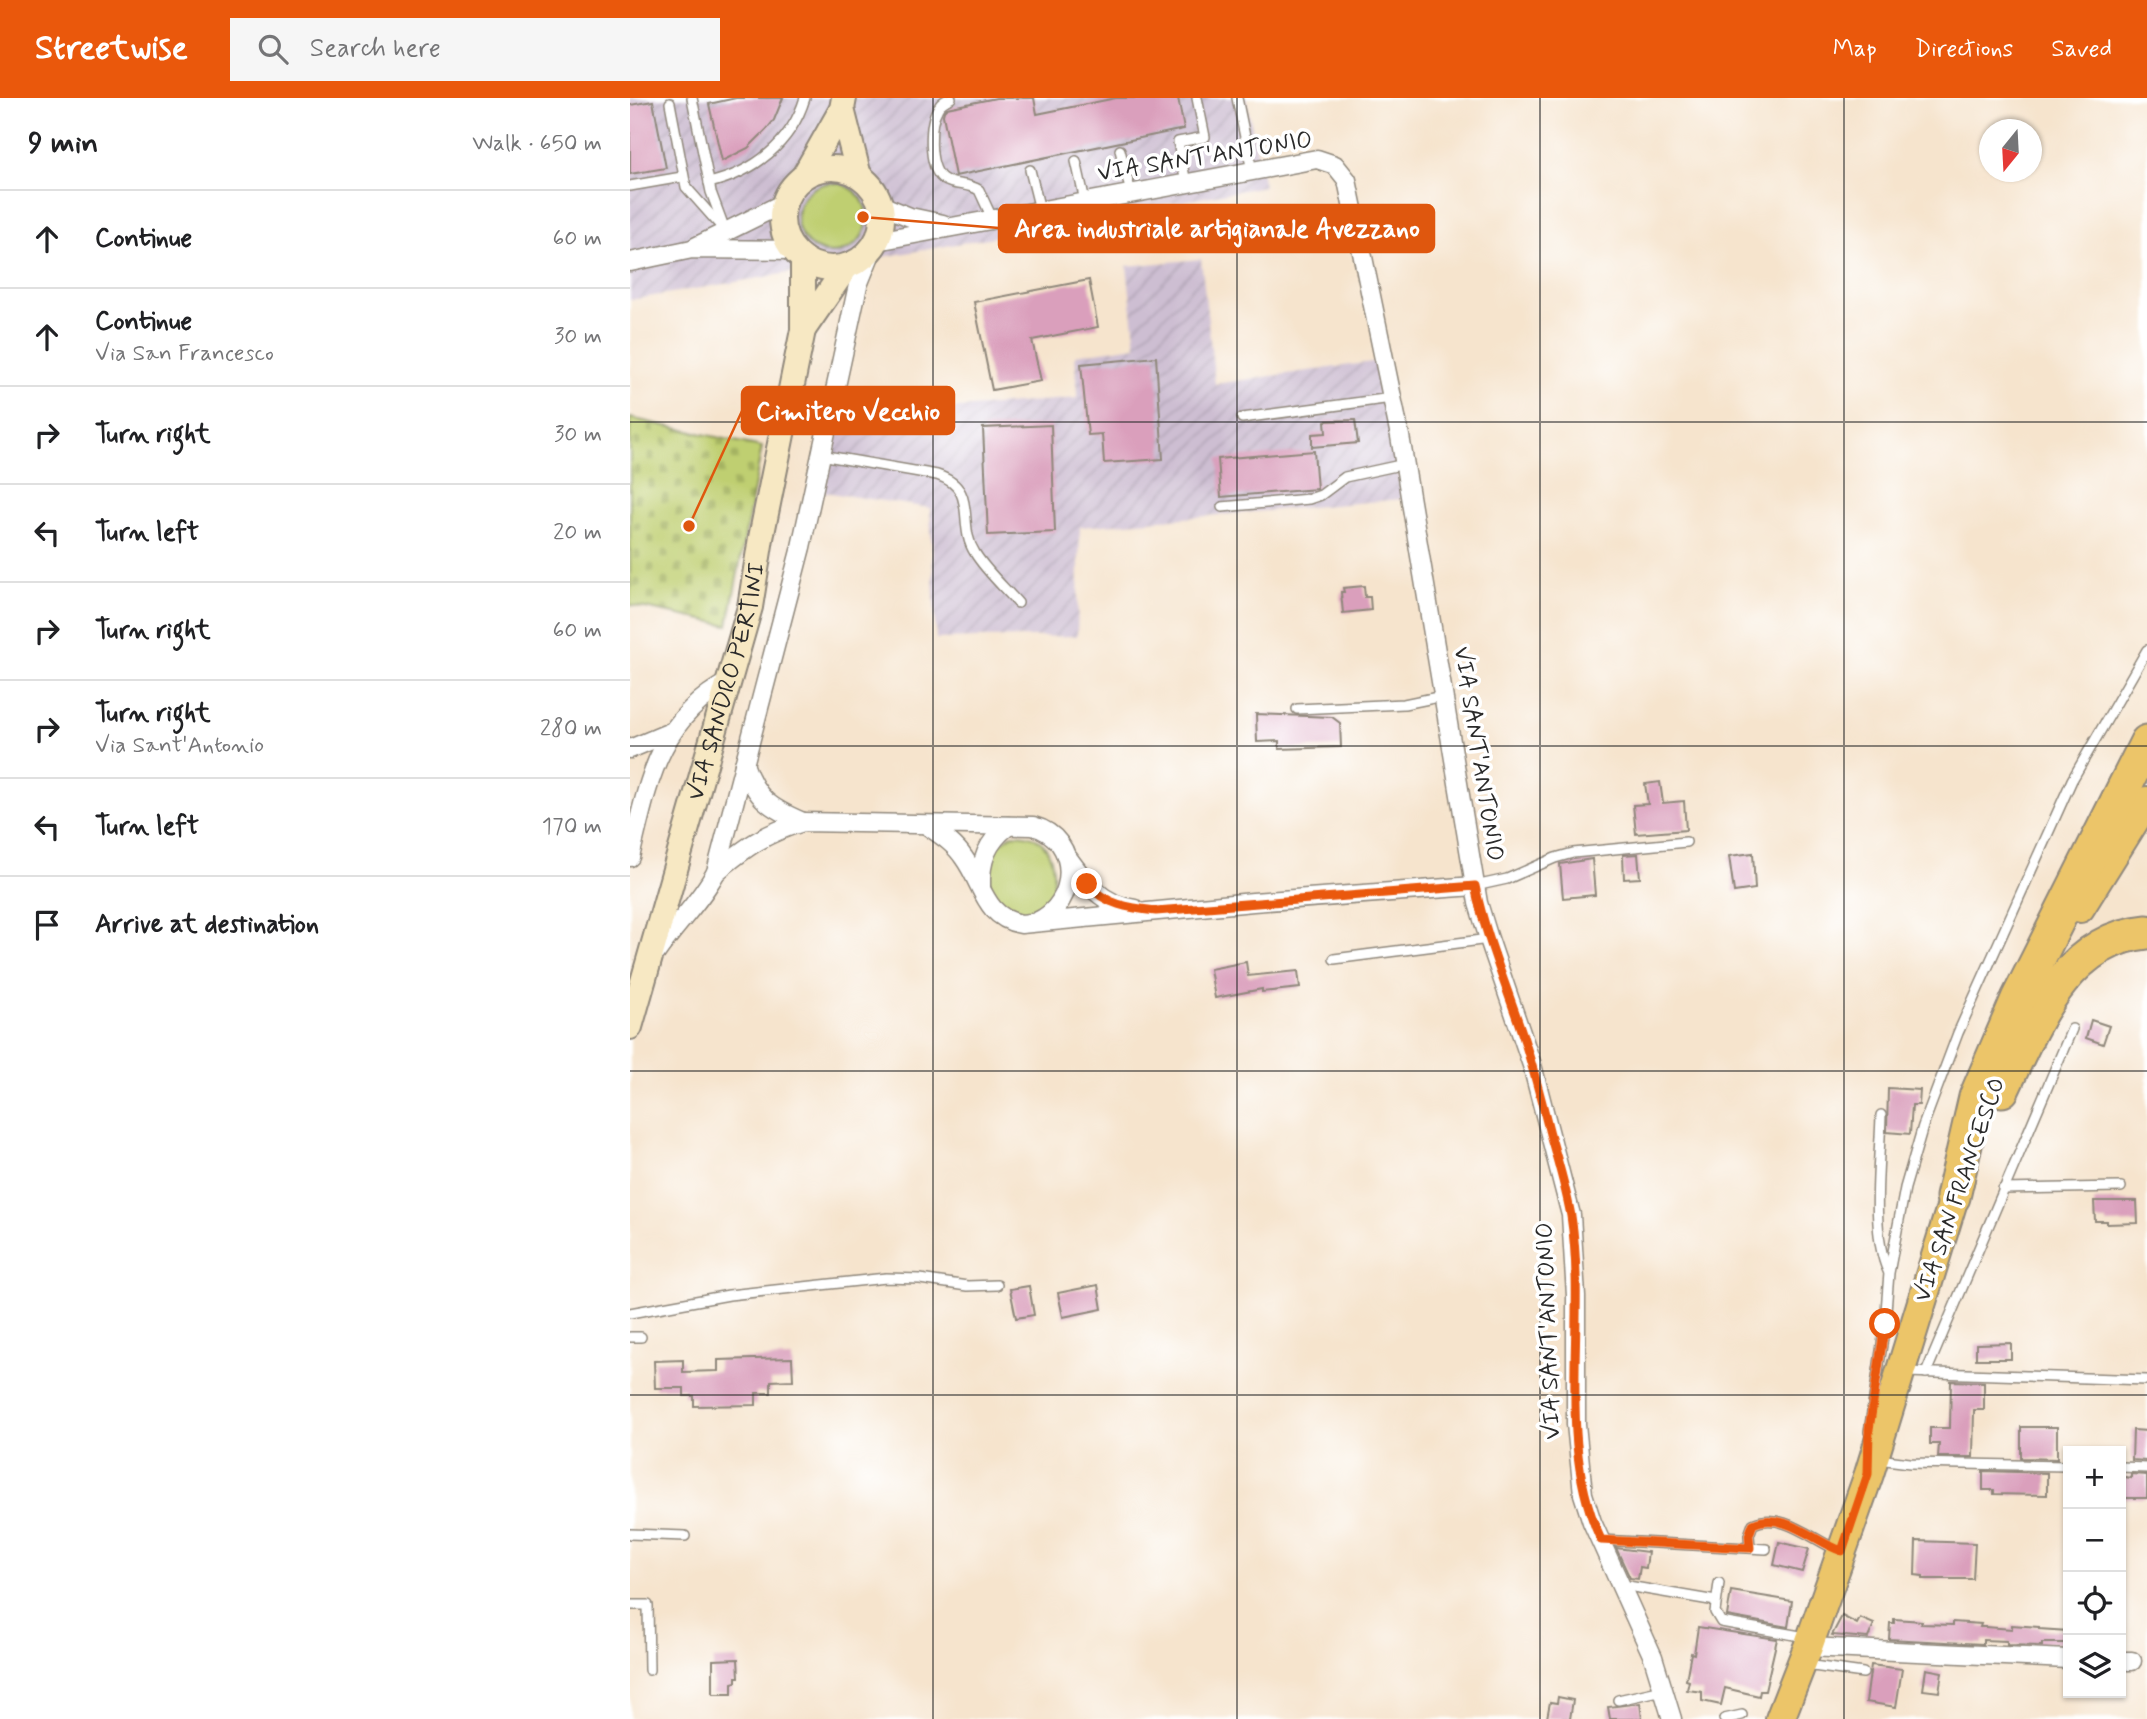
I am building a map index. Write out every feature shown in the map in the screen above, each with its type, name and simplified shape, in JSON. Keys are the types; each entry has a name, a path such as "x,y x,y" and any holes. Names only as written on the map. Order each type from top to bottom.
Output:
{"highway":[{"path":"1953,1197 1976,1097 2018,999 2147,742"},
{"path":"1953,1197 2016,1060 2058,985 2074,966 2099,947 2124,936 2147,932"}],"main road":[{"path":"843,104 859,176"},
{"path":"804,176 843,104"},
{"path":"832,168 859,176 869,184 881,205 882,228 875,245 857,262 848,266 820,267 798,255 782,228 784,203 795,184 817,170 832,168"},
{"name":"VIA SANDRO PERTINI","path":"630,1027 750,607 761,538 803,330 798,255"},
{"name":"VIA SANDRO PERTINI","path":"803,330 848,266"},
{"name":"VIA SAN FRANCESCO","path":"1780,1719 1871,1466 1913,1372 1953,1197 1983,1111 2062,941 2096,880 2147,801"}],"street":[{"name":"VIA SANT'ANTONIO","path":"875,245 953,225 1317,159 1335,165 1342,172 1349,189 1405,464 1475,886 1489,939 1532,1065 1571,1215 1576,1296 1575,1403 1579,1469 1586,1504 1653,1657 1672,1719"},
{"path":"630,262 692,249 784,203"},
{"name":"VIA SANT'ANTONIO","path":"881,205 910,216 953,225"},
{"path":"643,978 657,952 685,913 708,888 716,872 802,547 858,285 875,245"},
{"path":"692,249 798,255"},
{"path":"630,857 650,774 661,749 673,731 709,693 730,681"},
{"path":"630,749 673,731"},
{"path":"744,764 760,796 780,812 803,822"},
{"path":"630,807 636,831"},
{"path":"716,872 757,839 803,822 1034,826 1059,839 1068,858 1092,890 1108,901 1126,908 1156,911"},
{"path":"928,826 959,850 989,905 1000,916 1013,923 1029,925 1156,911 1475,886"},
{"path":"981,890 981,869 985,853 1007,826"},
{"path":"1029,925 1045,919 1059,905 1067,882 1068,858"},
{"path":"1807,1650 2063,1659"}],"lane":[{"path":"692,98 709,183 726,232"},
{"path":"709,183 738,175 771,152 793,125 805,98"},
{"path":"951,98 940,105 936,112 932,138 934,170 944,180 979,190 992,218"},
{"path":"1186,183 1178,142 1205,137 1197,98"},
{"path":"1237,98 1252,171"},
{"path":"670,103 682,177 689,192 726,232"},
{"path":"1120,150 1131,193"},
{"path":"1076,161 1085,201"},
{"path":"1030,170 1040,209"},
{"path":"630,186 682,177"},
{"path":"1242,418 1392,398"},
{"path":"821,455 937,475 957,485 963,497 968,538 975,553 1018,603"},
{"path":"1223,507 1309,499 1321,495 1345,477 1405,464"},
{"path":"2063,1466 1900,1463 1871,1466 1869,1429 1885,1324 1889,1273 1910,1168 1923,1126 1958,1033 2077,771 2147,650"},
{"path":"1297,709 1404,704 1443,696"},
{"path":"1475,886 1507,879 1573,853 1686,842"},
{"path":"1334,959 1489,939"},
{"path":"2072,1029 2003,1189 1913,1372 2147,1380"},
{"path":"1881,1115 1879,1236 1883,1260 1889,1273"},
{"path":"2003,1189 2120,1187"},
{"path":"630,1314 729,1295 886,1278 920,1279 967,1286 996,1285"},
{"path":"630,1338 641,1336"},
{"path":"2126,1467 2147,1468"},
{"path":"1750,1548 1749,1535 1753,1524 1770,1520 1842,1551"},
{"path":"630,1534 685,1536"},
{"path":"1601,1540 1766,1549"},
{"path":"1719,1583 1716,1615 1724,1623 1807,1650 1863,1673"},
{"path":"1622,1585 1716,1601"},
{"path":"630,1605 648,1605 649,1670"},
{"path":"1618,1700 1663,1690"},
{"path":"1724,1719 1742,1715"}],"shaded area":[{"path":"630,98 834,98 833,105 856,98 1246,98 1264,186 929,249 630,300"},
{"path":"1201,259 1215,384 1379,361 1402,499 1080,527 1077,636 936,639 930,508 824,492 841,418 1078,398 1075,355 1136,346 1127,266"}],"green space":[{"path":"825,183 839,183 852,189 861,198 867,218 865,231 857,243 839,253 825,253 812,247 803,238 797,225 797,211 803,198 812,189"},
{"path":"630,418 762,447 728,625 630,605"},
{"path":"1013,834 1029,836 1043,844 1051,859 1054,878 1051,896 1043,911 1019,920 990,898 989,893 990,859 994,848"}],"building":[{"path":"736,98 783,98 774,120 766,130 748,148 722,161 709,104"},
{"path":"996,98 1034,98 1037,114 1116,98 1178,98 1184,129 955,176 944,111 947,108"},
{"path":"653,101 666,168 630,174 630,105"},
{"path":"1089,280 1098,327 1032,340 1041,381 992,390 974,302"},
{"path":"1156,357 1163,459 1104,463 1102,434 1088,435 1081,364"},
{"path":"1355,420 1358,443 1312,447 1312,434 1326,433 1325,421"},
{"path":"1051,425 1055,532 988,535 983,428"},
{"path":"1314,451 1317,489 1221,497 1218,459"},
{"path":"1364,586 1365,597 1370,597 1371,610 1343,613 1343,588"},
{"path":"1256,714 1332,717 1340,723 1341,747 1279,749 1279,741 1257,742"},
{"path":"1660,782 1663,803 1684,801 1686,830 1636,834 1633,805 1648,804 1645,784"},
{"path":"1753,853 1755,889 1734,892 1729,856"},
{"path":"1638,854 1640,878 1624,879 1623,855"},
{"path":"1592,859 1595,895 1563,898 1560,864"},
{"path":"1246,962 1248,976 1298,971 1300,988 1262,992 1262,989 1215,998 1210,969"},
{"path":"2091,1020 2109,1026 2103,1044 2086,1038"},
{"path":"1888,1088 1920,1090 1919,1105 1912,1105 1910,1134 1887,1132"},
{"path":"2094,1201 2137,1201 2138,1223 2107,1224 2107,1221 2095,1221"},
{"path":"1098,1285 1102,1309 1063,1317 1058,1293"},
{"path":"1029,1286 1034,1315 1016,1318 1010,1289"},
{"path":"2011,1343 2011,1359 1976,1359 1976,1344"},
{"path":"792,1358 793,1380 771,1381 771,1393 756,1393 756,1405 694,1406 694,1396 684,1396 684,1388 655,1388 654,1361 683,1360 683,1372 718,1371 718,1360"},
{"path":"1951,1381 1984,1382 1984,1410 1974,1410 1973,1457 1938,1457 1939,1444 1930,1444 1930,1428 1950,1428"},
{"path":"2021,1427 2057,1427 2057,1459 2021,1458"},
{"path":"2133,1430 2147,1431 2147,1461 2132,1460"},
{"path":"1983,1471 2047,1473 2047,1495 1994,1494 1994,1490 1983,1490"},
{"path":"2131,1474 2147,1475 2147,1498 2126,1498 2126,1477 2131,1478"},
{"path":"1916,1541 1975,1543 1973,1579 1923,1579 1923,1576 1915,1575"},
{"path":"1779,1542 1809,1549 1802,1572 1774,1565"},
{"path":"1616,1548 1648,1552 1646,1568 1640,1567 1638,1579 1630,1578"},
{"path":"1731,1591 1792,1601 1788,1627 1727,1616"},
{"path":"1842,1616 1857,1624 1860,1618 1874,1624 1868,1638 1832,1635"},
{"path":"1894,1619 1922,1621 1921,1624 1953,1625 1953,1622 2012,1629 2012,1625 2039,1627 2063,1631 2063,1643 2042,1643 2042,1646 2007,1645 2007,1641 1983,1640 1983,1644 1889,1639 1890,1623 1894,1623"},
{"path":"1698,1627 1777,1639 1765,1691 1760,1691 1759,1696 1725,1688 1721,1705 1702,1701 1702,1692 1687,1690 1689,1681 1686,1680"},
{"path":"738,1659 739,1677 732,1683 732,1694 713,1694 713,1660"},
{"path":"1871,1665 1902,1669 1896,1707 1866,1702"},
{"path":"1926,1669 1942,1672 1939,1692 1923,1690"},
{"path":"1558,1697 1573,1700 1570,1719 1547,1718 1550,1702 1557,1703"},
{"path":"1640,1703 1642,1719 1610,1719 1608,1707"}],"place":[{"name":"Area industriale artigianale Avezzano","path":"863,217"},
{"name":"Cimitero Vecchio","path":"689,526"}],"route":[{"path":"1087,884 1100,896 1117,905 1156,911 1475,886 1481,914 1532,1065 1571,1215 1576,1296 1575,1403 1579,1469 1586,1504 1601,1540 1750,1548 1749,1535 1753,1524 1770,1520 1785,1524 1842,1551 1868,1474 1869,1429 1885,1324"}]}
